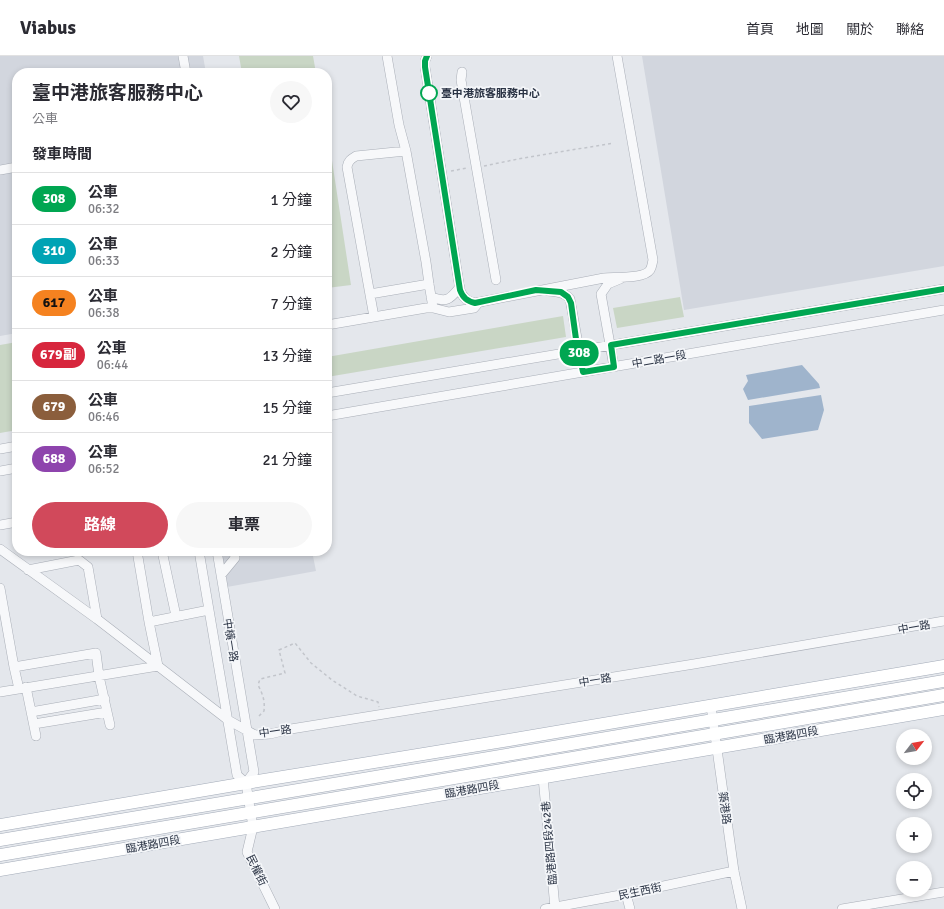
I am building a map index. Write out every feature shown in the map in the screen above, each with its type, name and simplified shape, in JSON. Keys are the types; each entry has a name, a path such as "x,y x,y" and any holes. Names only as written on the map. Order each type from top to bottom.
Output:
{"main road":[{"path":"0,825 246,783 502,742 944,666"},
{"path":"0,840 944,681"},
{"name":"臨港路四段","path":"0,855 944,695"},
{"name":"臨港路四段","path":"0,870 944,709"}],"street":[{"path":"183,56 185,68"},
{"path":"387,56 399,125 406,151 433,308"},
{"path":"427,56 425,67 460,287 462,294 467,300 475,303 604,278 643,275 650,270 653,260 617,56"},
{"path":"462,72 461,80 496,280"},
{"path":"374,317 348,164 350,160 356,156 406,151"},
{"path":"0,170 12,168"},
{"path":"614,367 601,294 608,284 625,277"},
{"path":"370,294 429,284"},
{"path":"431,297 441,300 450,298 460,287"},
{"name":"中二路一段","path":"332,392 944,289"},
{"path":"536,290 561,292 568,297 571,303 583,372"},
{"path":"332,324 426,308 449,312 474,308 479,302"},
{"name":"中二路一段","path":"332,415 944,310"},
{"path":"0,449 12,447"},
{"path":"0,471 12,469"},
{"path":"0,525 12,523"},
{"name":"中一路","path":"0,549 97,619 228,720 256,735 270,734 381,714 944,622"},
{"path":"0,692 158,666 138,556"},
{"path":"163,556 176,616"},
{"name":"中橫一路","path":"200,556 237,775 246,783 254,772 218,556"},
{"path":"220,575 235,558 235,556"},
{"path":"28,570 79,560 88,567 97,619"},
{"path":"0,588 14,667 31,712 36,736"},
{"path":"149,622 209,610"},
{"path":"14,667 96,653 99,676 110,725"},
{"path":"31,712 105,699"},
{"name":"築港路","path":"711,706 734,871 742,909"},
{"path":"34,724 108,712"},
{"name":"臨港路四段242巷","path":"543,777 551,908"},
{"name":"民權街","path":"246,783 253,827 247,852 276,909"},
{"name":"民生西街","path":"551,908 734,871"},
{"path":"842,909 944,892"},
{"path":"626,894 630,909"}],"path":[{"path":"442,172 614,143"},
{"path":"259,716 264,711 265,702 258,685 260,679 285,673 279,650 295,643 311,663 332,680 357,696 378,702 381,714"}],"shaded area":[{"path":"0,56 203,56 205,68 12,68 12,334 0,336"},
{"path":"642,56 944,56 944,266 684,310"},
{"path":"222,556 313,556 316,571 227,587"}],"green space":[{"path":"239,56 313,56 315,68 241,68"},
{"path":"332,161 351,285 332,287"},
{"path":"680,297 684,317 617,328 613,308"},
{"path":"563,316 566,337 332,376 332,356"},
{"path":"12,343 12,431 0,433 0,345"}],"water":[{"path":"802,365 819,384 820,388 748,400 743,389 748,381 746,375"},
{"path":"821,395 824,410 818,430 762,439 749,423 749,406"}],"bus line":[{"name":"308","path":"427,56 425,67 460,290 467,300 475,303 536,290 561,292 565,294 570,299 571,303 576,339 583,372 614,367 611,345 944,289"}],"place":[{"name":"臺中港旅客服務中心","path":"429,93"}]}
